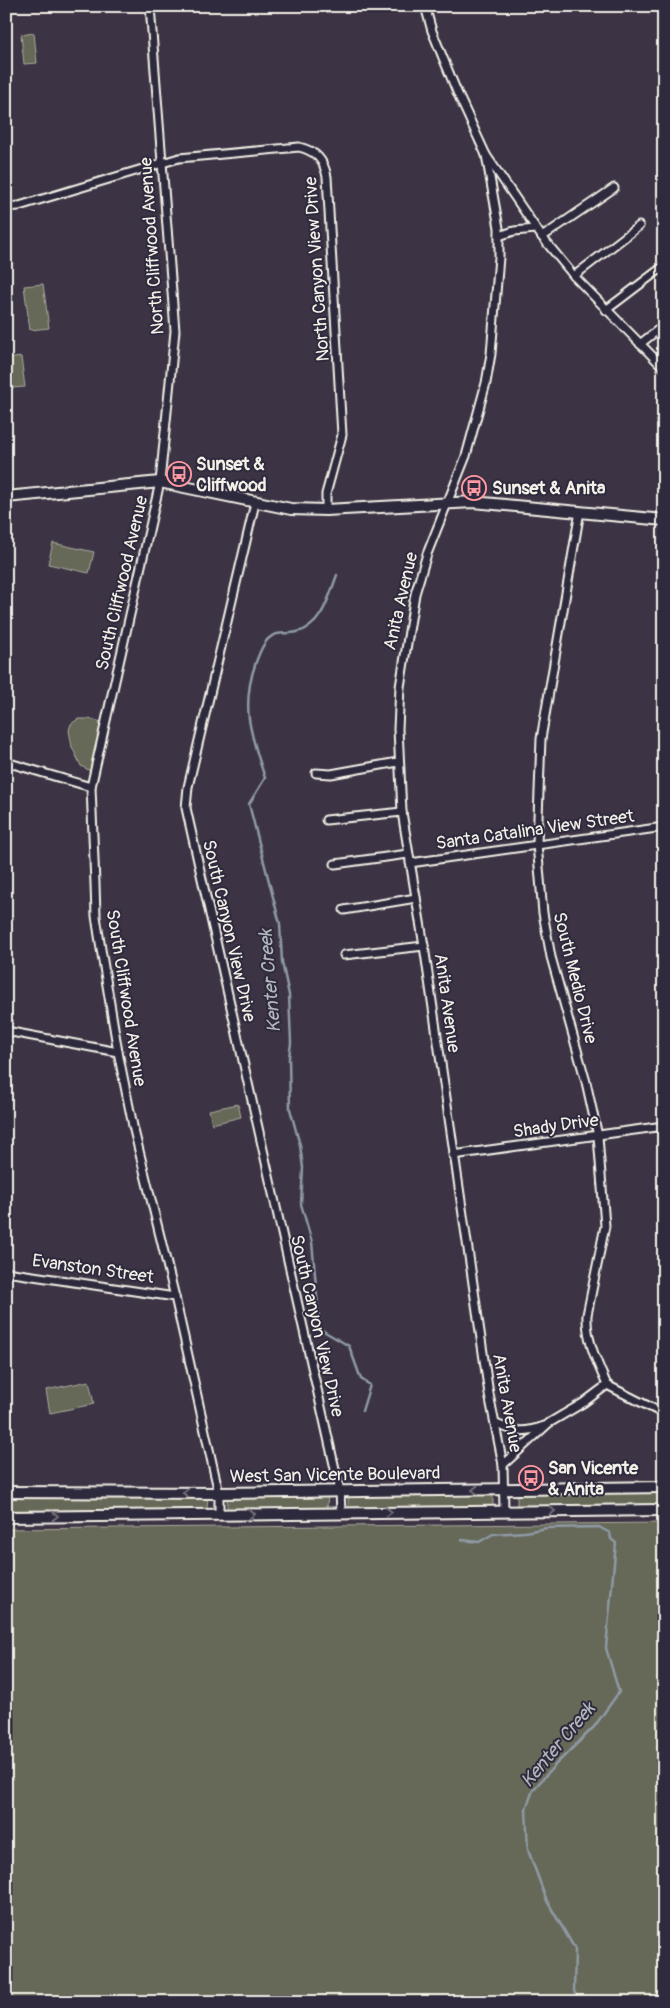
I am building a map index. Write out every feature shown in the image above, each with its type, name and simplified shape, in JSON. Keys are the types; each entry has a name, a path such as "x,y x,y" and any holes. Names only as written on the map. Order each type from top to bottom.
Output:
{"main road":[{"path":"6,497 160,482 291,509 326,510 473,502 664,520"},
{"name":"West San Vicente Boulevard","path":"6,1492 219,1493 664,1486"},
{"path":"6,1517 664,1510"}],"street":[{"name":"North Cliffwood Avenue","path":"150,6 175,331 160,482"},
{"path":"425,6 432,31 486,155 542,237 574,276 664,368"},
{"name":"North Canyon View Drive","path":"6,207 19,206 161,165 179,158 299,147 313,152 325,165 327,177 342,435 326,494 326,510"},
{"name":"Anita Avenue","path":"486,155 499,236 494,334 486,383 466,456 427,554 415,594 400,687 398,762 402,812 424,946 488,1394 496,1424 503,1465 504,1511"},
{"path":"542,237 614,188"},
{"path":"574,276 639,226"},
{"path":"499,236 514,231 536,228"},
{"path":"606,310 664,266"},
{"path":"640,344 664,325"},
{"name":"South Cliffwood Avenue","path":"160,482 91,787 96,916 118,1052 133,1126 175,1297 219,1493 219,1515"},
{"name":"South Canyon View Drive","path":"255,503 188,787 186,808 340,1491 341,1513"},
{"name":"South Medio Drive","path":"580,511 541,739 537,844 543,913 551,957 586,1082 598,1136 605,1226 590,1296 587,1327 593,1351 607,1385"},
{"path":"6,762 91,787"},
{"path":"316,772 330,774 398,762"},
{"path":"326,820 402,812"},
{"name":"Santa Catalina View Street","path":"410,863 664,827"},
{"path":"335,864 408,854"},
{"path":"344,910 416,898"},
{"path":"344,955 424,946"},
{"path":"6,1030 118,1052"},
{"name":"Shady Drive","path":"453,1155 664,1126"},
{"name":"Evanston Street","path":"6,1272 175,1297"},
{"path":"496,1424 512,1431 537,1428 583,1403 607,1385 664,1414"},
{"path":"503,1465 549,1423"}],"green space":[{"path":"34,33 37,63 24,64 21,35"},
{"path":"43,284 49,328 30,330 24,286"},
{"path":"21,357 25,387 11,388 8,359"},
{"path":"53,543 94,552 89,573 48,564"},
{"path":"78,719 102,722 92,772 81,766 72,747 69,730 71,724"},
{"path":"238,1104 241,1117 212,1124 209,1110"},
{"path":"89,1381 94,1404 50,1413 46,1390"},
{"path":"664,1492 664,1506 517,1506 517,1493"},
{"path":"493,1493 493,1507 348,1508 348,1495"},
{"path":"328,1494 327,1508 227,1509 227,1496"},
{"path":"208,1496 207,1509 6,1511 6,1497"},
{"path":"664,1523 664,2002 6,2002 6,1529"}],"waterway":[{"name":"Kenter Creek","path":"337,575 323,610 313,624 297,632 271,636 264,644 258,656 251,678 248,707 255,748 265,778 249,804 280,924 282,962 289,995 291,1043 289,1057 290,1109 300,1145 303,1168 301,1204 312,1242 320,1329 349,1346 361,1379 370,1385 362,1411"},
{"name":"Kenter Creek","path":"462,1540 479,1542 493,1534 525,1532 547,1528 599,1527 610,1533 611,1539 616,1543 606,1648 619,1692 594,1727 555,1765 533,1790 526,1809 528,1850 547,1901 575,1949 574,1991 580,2002"}],"place":[{"name":"Sunset & Cliffwood","path":"179,474"},
{"name":"Sunset & Anita","path":"474,488"},
{"name":"San Vicente & Anita","path":"531,1478"}]}
